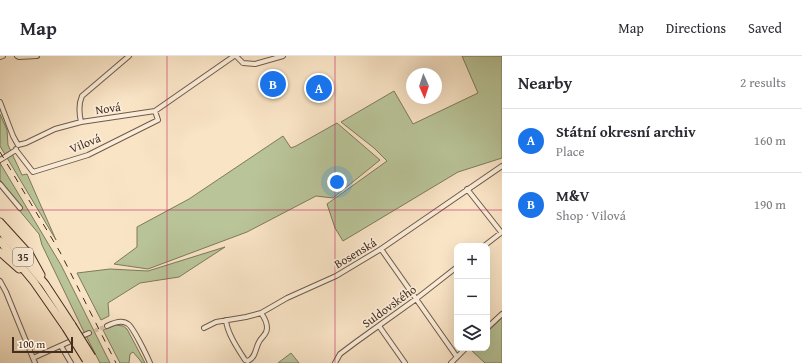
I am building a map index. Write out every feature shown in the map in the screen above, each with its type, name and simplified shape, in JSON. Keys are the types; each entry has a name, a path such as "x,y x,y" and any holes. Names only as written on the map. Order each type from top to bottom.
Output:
{"highway":[{"path":"0,222 30,255 39,269 45,284"},
{"name":"35","path":"0,230 45,284 90,361"},
{"name":"35","path":"0,241 69,326"},
{"path":"0,252 34,282"}],"street":[{"path":"0,57 4,56"},
{"path":"17,56 38,56"},
{"path":"81,122 79,103 82,96 129,56"},
{"path":"235,56 243,64 255,64 283,56"},
{"name":"Nová","path":"18,145 55,130 81,122 154,111 235,56"},
{"path":"0,102 12,136 18,145 16,150 0,160"},
{"name":"Vilová","path":"16,150 33,172 88,155 151,124 158,120 154,111"},
{"name":"Bosenská","path":"204,328 216,322 261,313 287,298 336,276 381,249 502,166"},
{"path":"0,184 20,208"},
{"path":"467,189 502,232 488,243"},
{"path":"381,249 457,357"},
{"name":"Suldovského","path":"335,363 340,354 454,269"},
{"path":"0,281 6,292 35,363"},
{"path":"226,320 226,325 229,332 245,360 248,361 256,352 259,342 265,336 267,324 261,313"},
{"path":"490,325 502,314"},
{"path":"107,326 115,322 124,322 129,324 146,353 150,363"},
{"path":"379,326 405,363"},
{"path":"33,358 89,333"},
{"path":"61,346 71,363"},
{"path":"451,363 463,351"}],"green space":[{"path":"462,56 502,56 502,158 458,172 343,241 335,228 327,204 387,161 374,148 341,122 394,91 413,124 478,93"},
{"path":"0,114 7,130 8,145 22,175 27,174 56,240 0,146"},
{"path":"337,123 380,160 333,198 316,196 247,232 148,269 114,264 137,247 137,227 189,199 283,136 291,148"},
{"path":"0,163 61,265 110,363 100,363 42,245 39,234 19,210 8,190 0,180"},
{"path":"225,247 179,277 140,283 108,303 109,316 101,320 77,273 110,269 148,271"},
{"path":"502,318 502,363 485,363 472,351 490,351 490,329"},
{"path":"116,325 123,326 127,329 145,363 142,363 133,352 130,354 129,363 120,363 103,330"},
{"path":"291,353 299,363 278,363"}],"tunnel":[{"path":"89,333 107,326"}],"railway":[{"path":"0,152 60,252 116,363"}],"place":[{"name":"M&V","path":"273,84"},
{"name":"Státní okresní archiv","path":"319,88"}]}
